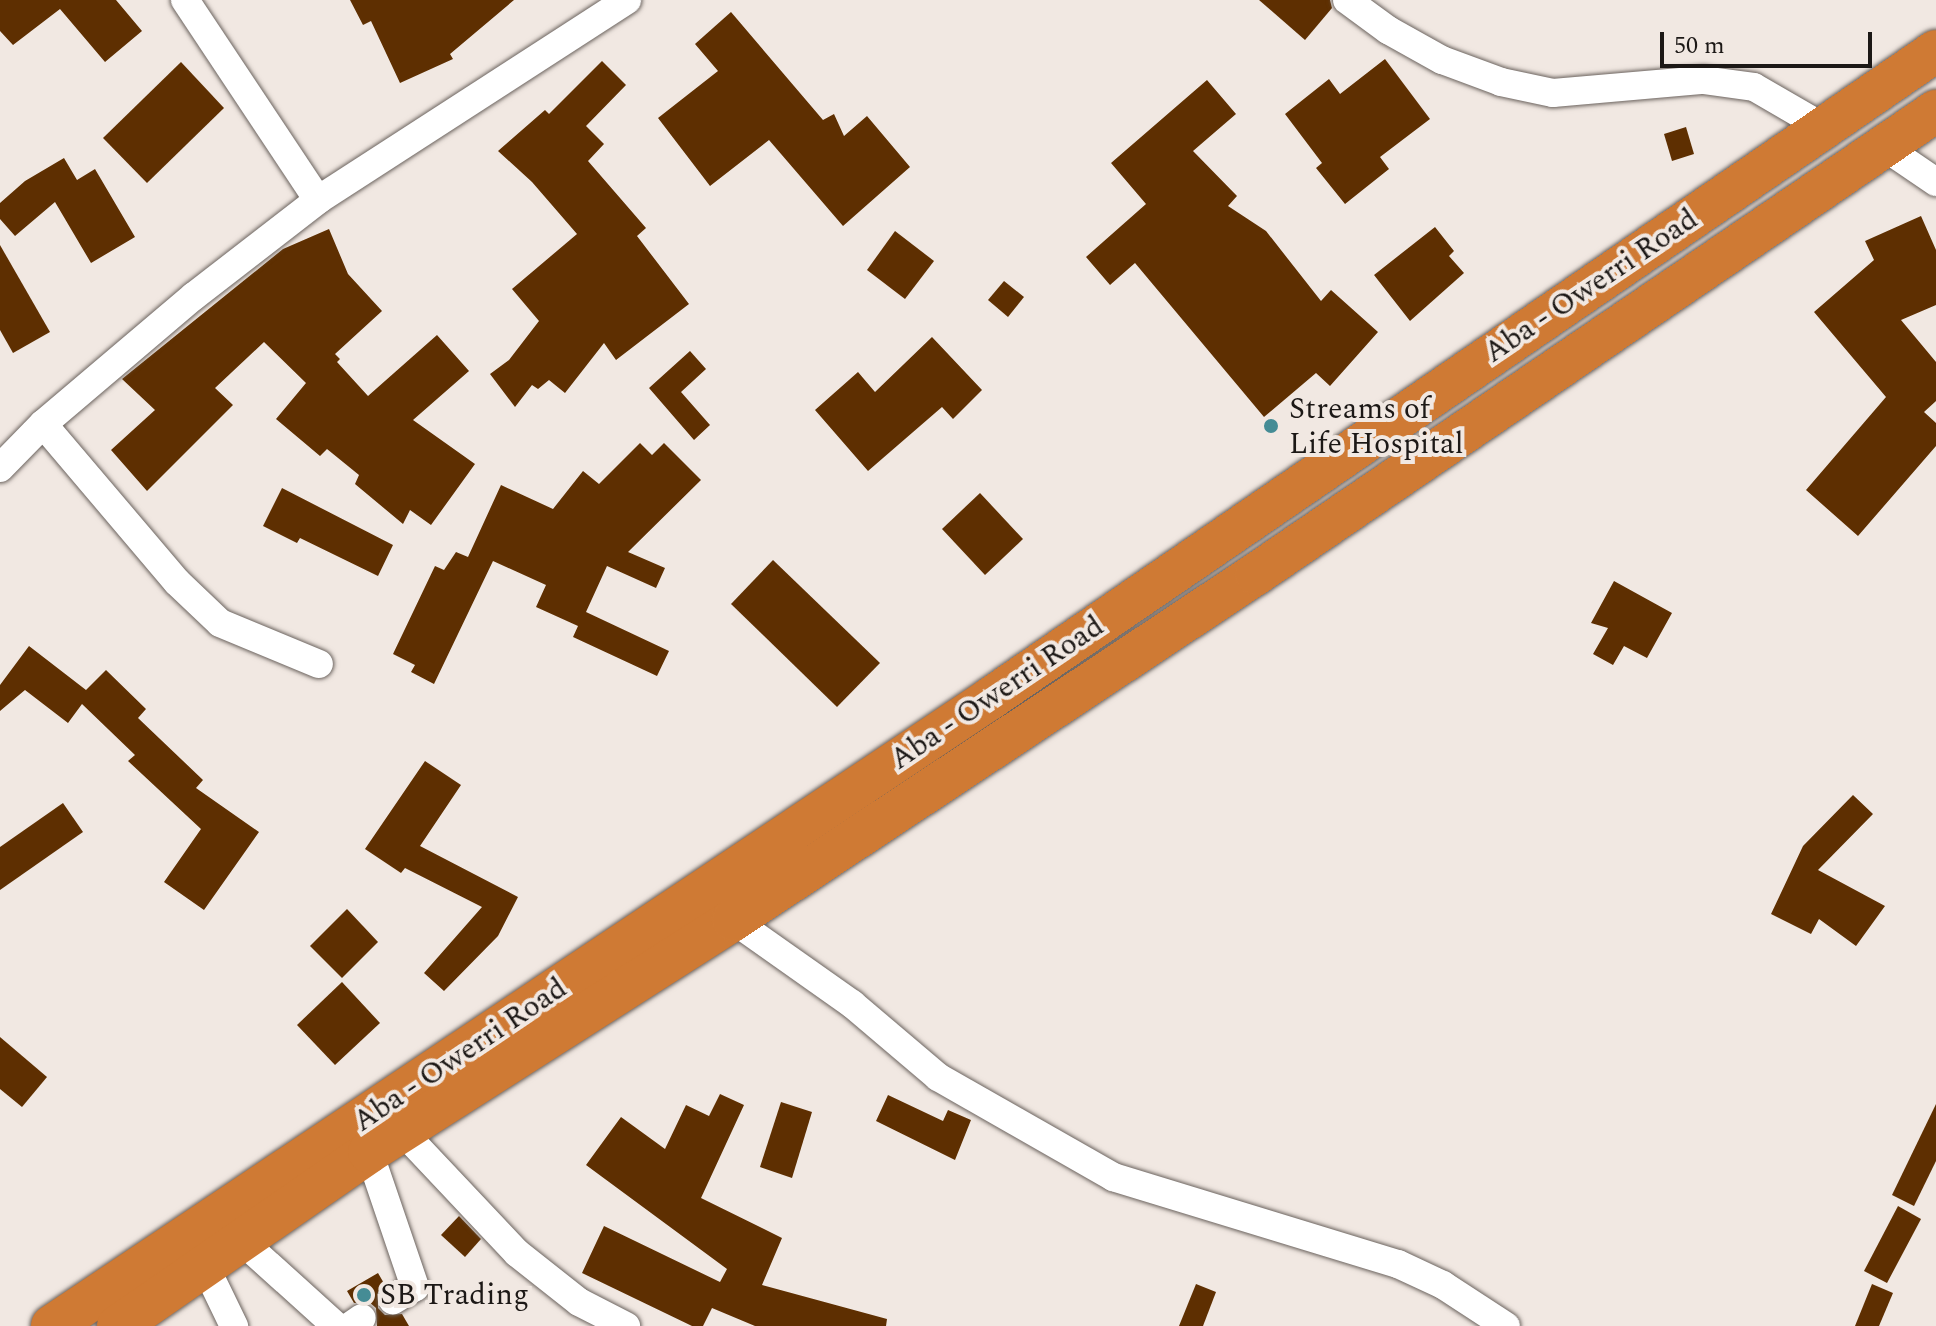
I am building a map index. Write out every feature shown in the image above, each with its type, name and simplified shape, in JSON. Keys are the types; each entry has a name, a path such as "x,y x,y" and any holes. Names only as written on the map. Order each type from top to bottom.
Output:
{"highway":[{"name":"Aba - Owerri Road","path":"52,1326 978,707 1936,51"},
{"name":"Aba - Owerri Road","path":"118,1326 386,1141 733,920 1243,583 1936,111"}],"street":[{"path":"185,0 318,200"},
{"path":"0,468 43,424 194,296 318,200 627,0"},
{"path":"1347,0 1388,30 1442,60 1501,82 1553,93 1703,80 1754,87 1823,127"},
{"path":"1883,146 1936,182"},
{"path":"43,424 177,582 220,623 319,664"},
{"path":"733,920 852,1004 938,1077 1113,1177 1398,1264 1443,1285 1506,1326"},
{"path":"386,1141 415,1287 393,1300"},
{"path":"386,1141 579,1302 626,1326"},
{"path":"242,1241 349,1323"},
{"path":"205,1266 233,1326"}],"building":[{"path":"0,0 116,0 142,31 105,62 60,9 13,45 0,31"},
{"path":"350,0 514,0 450,54 453,59 400,83 371,21 363,25"},
{"path":"1259,0 1330,0 1332,8 1305,40"},
{"path":"731,12 823,120 834,114 844,136 867,116 910,167 843,226 769,140 710,186 658,118 718,71 695,44"},
{"path":"1385,59 1430,119 1380,157 1389,169 1345,204 1316,168 1322,163 1285,114 1329,79 1340,94"},
{"path":"602,61 626,85 586,126 604,144 588,161 646,228 637,236 689,304 616,360 604,343 565,393 549,380 538,389 532,385 515,407 490,374 509,360 539,321 512,289 577,234 532,182 498,151 545,110 549,114"},
{"path":"181,62 224,108 147,183 103,138"},
{"path":"1207,80 1236,114 1193,151 1237,196 1228,206 1266,231 1321,301 1331,290 1378,332 1330,386 1316,373 1264,417 1135,263 1110,285 1086,257 1146,204 1111,163"},
{"path":"1686,127 1694,154 1672,161 1664,134"},
{"path":"64,158 77,180 95,169 135,237 91,263 55,202 15,236 0,219 0,203 25,181"},
{"path":"1921,216 1936,250 1936,305 1901,320 1936,362 1936,401 1924,412 1936,423 1936,446 1858,536 1806,490 1886,397 1814,312 1874,260 1865,241"},
{"path":"1435,227 1454,251 1449,256 1464,273 1410,321 1374,275"},
{"path":"329,229 348,274 382,311 335,354 340,359 337,362 368,396 437,335 469,371 413,420 475,464 431,525 410,510 403,524 355,484 359,475 327,449 320,456 276,419 306,383 264,342 215,388 233,405 147,491 111,450 155,410 122,379 283,249"},
{"path":"895,231 934,261 905,299 867,270"},
{"path":"0,245 50,332 13,353 0,330"},
{"path":"1004,281 1024,297 1008,317 988,300"},
{"path":"932,337 982,390 953,419 942,407 868,471 815,410 858,372 875,392"},
{"path":"690,351 706,369 681,392 710,425 694,440 649,388"},
{"path":"640,443 652,455 664,443 701,480 628,552 665,568 656,588 607,566 586,612 669,651 657,676 573,637 578,626 536,607 546,585 493,561 434,684 411,672 415,665 393,654 435,566 444,570 456,552 468,557 501,485 553,509 583,471 599,484"},
{"path":"282,488 393,545 378,576 300,538 297,543 263,526"},
{"path":"980,493 1023,539 985,575 942,529"},
{"path":"773,560 880,663 837,707 731,604"},
{"path":"1614,581 1672,613 1647,658 1624,646 1613,665 1593,654 1608,628 1591,623"},
{"path":"29,646 86,690 106,670 146,709 138,718 203,780 196,788 259,832 204,910 164,882 201,829 128,761 135,755 82,704 68,723 25,690 0,711 0,685"},
{"path":"425,761 461,785 420,846 518,897 498,936 444,991 424,973 482,907 405,868 401,873 365,849"},
{"path":"1853,795 1873,814 1818,870 1885,906 1856,946 1819,919 1811,934 1771,914 1803,846"},
{"path":"63,803 83,832 0,890 0,847"},
{"path":"347,909 378,942 342,978 310,946"},
{"path":"342,982 380,1023 335,1065 297,1025"},
{"path":"0,1037 47,1077 22,1107 0,1089"},
{"path":"720,1094 744,1105 701,1198 782,1238 762,1285 887,1319 886,1326 755,1326 712,1308 703,1326 692,1326 582,1273 604,1226 720,1282 727,1269 586,1165 621,1117 665,1149 686,1105 709,1116"},
{"path":"888,1095 943,1121 948,1110 971,1120 955,1160 876,1121"},
{"path":"781,1102 812,1112 792,1178 760,1167"},
{"path":"1936,1104 1936,1161 1914,1206 1892,1195"},
{"path":"1898,1206 1921,1219 1887,1283 1864,1271"},
{"path":"459,1216 481,1239 465,1257 441,1235"},
{"path":"378,1273 385,1285 378,1292 378,1308 385,1315 402,1314 409,1326 377,1326 376,1308 369,1302 354,1303 347,1291"},
{"path":"1196,1284 1216,1292 1203,1326 1179,1326"},
{"path":"1872,1284 1893,1293 1879,1326 1855,1326"}],"place":[{"name":"Streams of Life Hospital","path":"1271,426"},
{"name":"SB Trading","path":"364,1295"}]}
